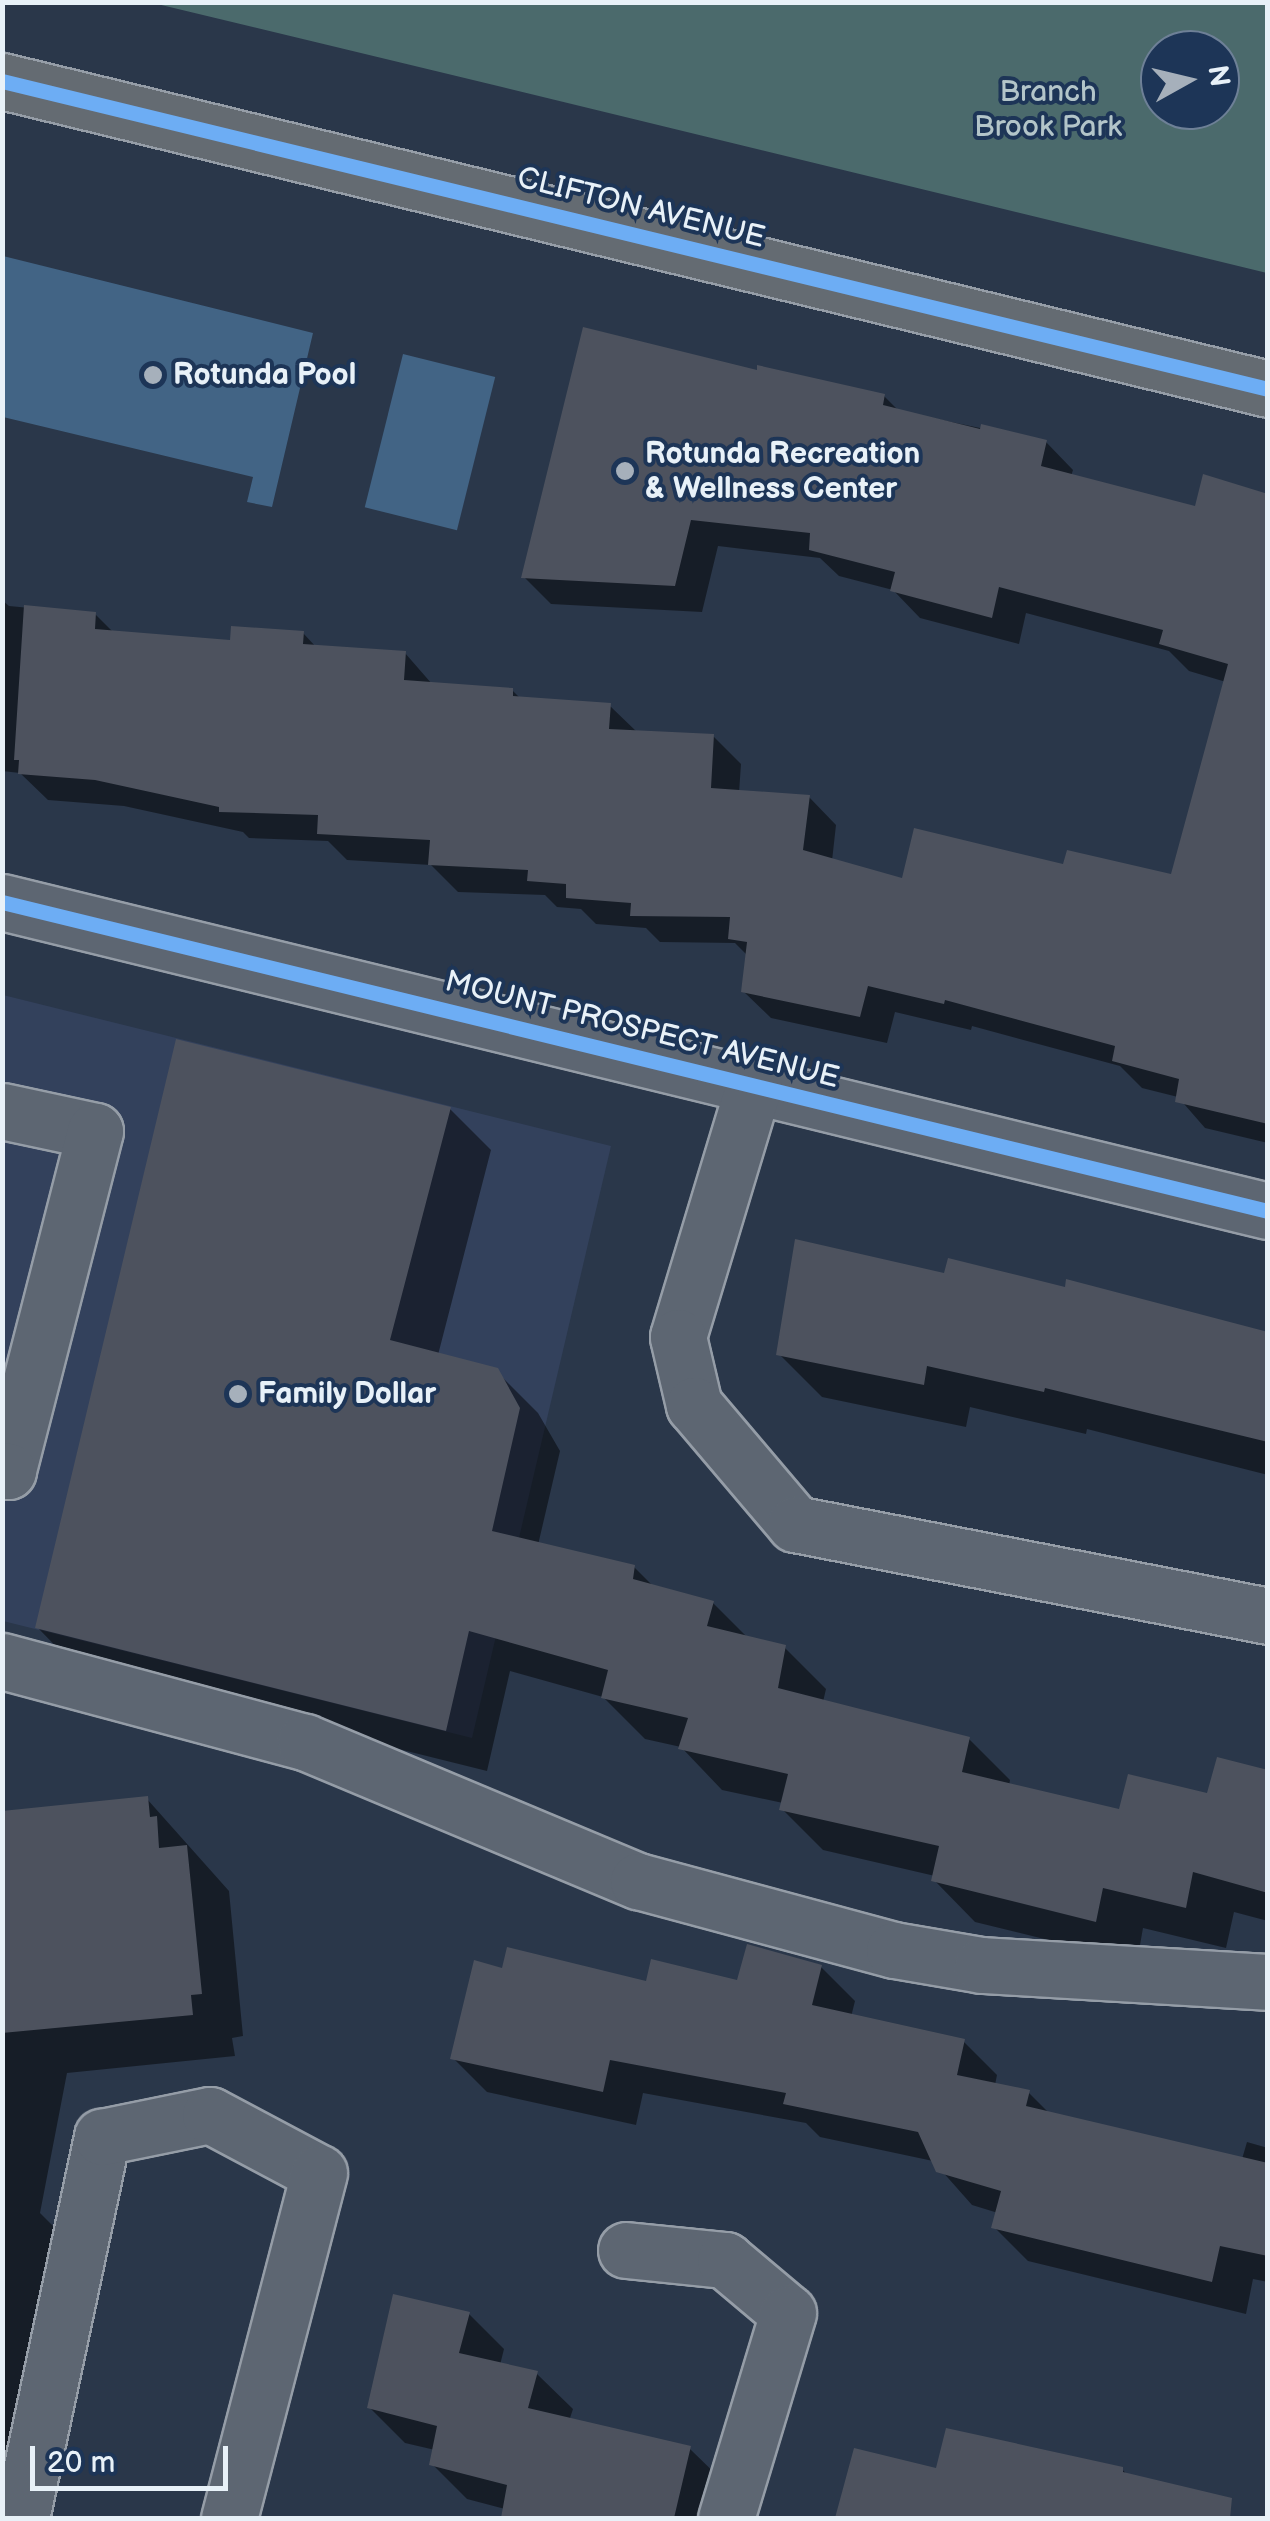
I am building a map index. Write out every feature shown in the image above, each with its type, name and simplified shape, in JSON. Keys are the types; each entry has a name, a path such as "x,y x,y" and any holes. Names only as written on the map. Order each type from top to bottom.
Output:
{"main road":[{"name":"CLIFTON AVENUE","path":"2,81 1268,389"}],"street":[{"name":"MOUNT PROSPECT AVENUE","path":"2,902 1268,1210"},
{"path":"754,1085 678,1337 694,1405 796,1524 1268,1616"},
{"path":"2,1111 95,1130 8,1471 2,1470"},
{"path":"2,1660 305,1742 638,1881 894,1950 982,1965 1268,1982"},
{"path":"21,2518 102,2138 210,2116 319,2173 230,2518"},
{"path":"626,2250 725,2260 788,2314 726,2518"}],"shaded area":[{"name":"Rotunda Pool","path":"3,256 313,333 272,507 247,502 253,477 3,417"},
{"path":"403,354 495,377 457,530 365,507"},
{"path":"3,995 611,1146 472,1738 3,1621"}],"green space":[{"name":"Branch Brook Park","path":"153,3 1267,3 1267,273"}],"building":[{"path":"583,327 757,370 757,365 885,394 883,405 980,429 981,424 1047,440 1041,466 1195,506 1203,474 1268,494 1268,1124 1175,1102 1179,1079 1112,1061 1115,1046 945,1000 944,1004 868,986 860,1017 741,992 747,942 728,939 730,917 630,916 631,903 566,898 566,884 527,881 528,870 428,865 430,840 317,834 318,815 219,812 219,807 95,780 18,774 19,760 14,760 24,605 96,612 95,629 230,640 231,626 304,631 303,644 406,651 404,680 513,688 513,696 611,703 609,729 714,734 711,788 810,795 803,850 902,878 914,828 1063,864 1067,850 1171,874 1228,664 1159,644 1163,630 999,587 992,618 890,591 895,572 809,550 810,533 691,520 675,586 521,578"},
{"path":"176,1039 451,1107 390,1340 498,1368 520,1408 492,1531 635,1565 633,1579 714,1601 707,1626 786,1645 778,1688 970,1737 962,1772 1119,1809 1128,1774 1207,1793 1217,1757 1268,1770 1268,1893 1193,1872 1186,1908 1103,1888 1096,1922 931,1881 939,1846 779,1810 788,1774 678,1749 688,1718 601,1698 608,1670 469,1631 446,1731 35,1628"},
{"path":"795,1239 944,1273 948,1258 1065,1287 1066,1279 1268,1332 1268,1442 1045,1388 1044,1392 927,1366 924,1385 776,1355"},
{"path":"148,1796 150,1817 157,1816 159,1848 187,1845 202,1994 191,1995 193,2015 2,2033 2,1811"},
{"path":"747,1944 822,1965 812,2005 965,2039 957,2075 1030,2090 1026,2106 1268,2163 1268,2256 1220,2246 1212,2282 991,2228 1001,2191 936,2172 918,2132 783,2104 786,2093 610,2060 603,2092 450,2059 474,1960 502,1968 507,1947 646,1981 651,1959 737,1980"},
{"path":"393,2294 470,2312 459,2353 538,2371 528,2408 691,2446 674,2518 501,2518 507,2485 429,2465 437,2426 367,2408"},
{"path":"946,2428 1123,2467 1123,2472 1232,2498 1230,2518 835,2518 854,2448 936,2468"}],"cycle path":[{"path":"2,81 1268,389"},
{"path":"2,902 1268,1211"}],"place":[{"name":"Rotunda Pool","path":"153,375"},
{"name":"Rotunda Recreation & Wellness Center","path":"625,471"},
{"name":"Family Dollar","path":"238,1394"}]}
